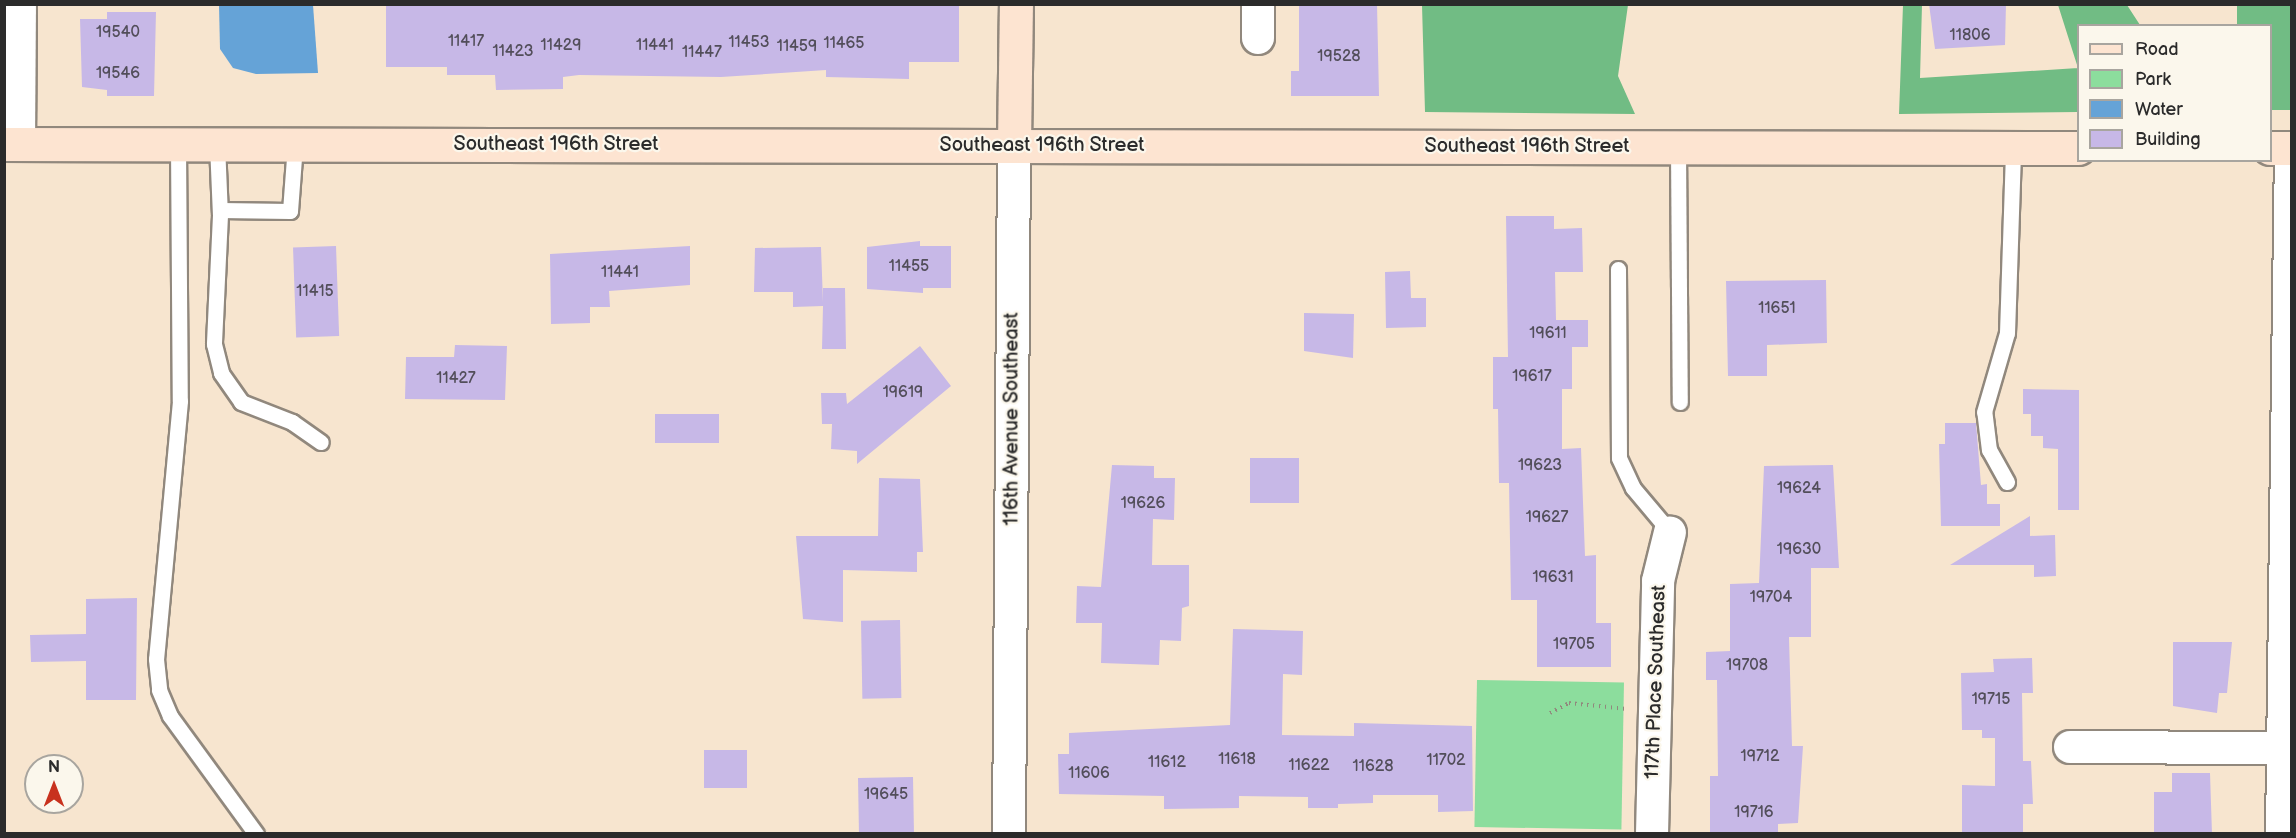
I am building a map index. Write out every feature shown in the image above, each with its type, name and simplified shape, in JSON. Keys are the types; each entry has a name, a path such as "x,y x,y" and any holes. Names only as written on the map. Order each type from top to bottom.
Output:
{"street":[{"path":"12,144 20,4"},
{"name":"116th Avenue Southeast","path":"1009,834 1016,4"},
{"path":"1257,38 1258,4"},
{"name":"Southeast 196th Street","path":"12,144 1014,144 2077,148"},
{"path":"2282,834 2284,148"},
{"name":"117th Place Southeast","path":"1652,834 1658,580 1670,532"},
{"path":"2070,747 2284,748"}],"lane":[{"path":"178,144 180,401 156,659 159,690 170,716 256,834"},
{"path":"217,144 220,210 214,344 221,374 242,402 292,422 321,442"},
{"path":"220,210 290,211 294,144"},
{"path":"1678,147 1680,402"},
{"path":"2007,482 1989,450 1984,412 2007,333 2013,148"},
{"path":"1618,269 1619,458 1633,488 1670,532"}],"path":[{"path":"1550,713 1569,703 1605,711 1655,707"}],"green space":[{"path":"1422,5 1628,5 1618,76 1635,114 1425,112"},
{"path":"1903,5 1922,5 1920,78 2077,68 2077,112 1899,114"},
{"path":"2058,5 2127,5 2139,24 2077,24 2077,65"},
{"path":"2237,5 2291,5 2291,110 2272,110 2272,24 2237,24"},
{"path":"1477,680 1624,683 1621,830 1474,827"}],"water":[{"path":"219,5 313,5 318,73 256,74 233,68 220,49"}],"building":[{"path":"386,4 959,4 959,62 909,62 909,79 826,77 826,70 721,77 579,75 563,77 563,89 496,90 495,75 447,75 447,67 386,67"},
{"path":"1299,4 1377,4 1379,96 1291,96 1291,71 1299,71"},
{"path":"1929,4 2006,4 2005,45 1935,49"},
{"path":"107,12 156,12 154,96 107,96 107,90 82,87 80,19 107,19"},
{"path":"1506,216 1554,216 1554,229 1582,228 1583,272 1555,272 1556,320 1588,320 1588,347 1572,347 1572,389 1562,389 1562,449 1581,448 1585,556 1596,555 1596,623 1611,623 1611,667 1537,667 1537,600 1511,600 1509,483 1499,483 1498,409 1493,409 1493,357 1508,357"},
{"path":"920,241 920,246 951,246 951,288 923,288 923,293 867,289 867,247"},
{"path":"336,246 339,336 296,337 293,248"},
{"path":"690,246 690,285 609,291 610,307 590,307 590,323 551,324 550,254"},
{"path":"821,247 823,302 823,288 845,288 846,349 822,349 823,306 793,307 793,292 754,292 755,248"},
{"path":"1410,271 1411,298 1426,298 1426,327 1386,328 1385,272"},
{"path":"1826,280 1827,343 1767,345 1767,376 1728,376 1726,281"},
{"path":"1304,313 1354,314 1353,358 1304,351"},
{"path":"455,345 507,346 505,400 405,399 406,357 454,357"},
{"path":"920,346 951,386 857,464 857,451 831,449 832,424 822,424 821,393 846,393 847,404"},
{"path":"2023,389 2079,390 2079,510 2058,510 2058,449 2043,448 2043,436 2031,436 2031,414 2023,414"},
{"path":"655,414 719,414 719,443 655,443"},
{"path":"1945,423 1976,423 1981,485 1987,484 1987,504 2000,504 2000,526 1941,526 1939,444 1945,444"},
{"path":"1250,458 1299,458 1299,503 1250,503"},
{"path":"1112,465 1154,466 1154,478 1175,478 1174,520 1153,519 1152,565 1189,565 1189,606 1182,608 1181,641 1160,640 1159,665 1101,663 1102,623 1076,623 1077,586 1101,587"},
{"path":"1833,465 1839,568 1811,568 1811,637 1789,637 1792,746 1803,746 1798,823 1778,824 1778,834 1710,834 1710,776 1718,776 1717,680 1706,680 1706,652 1730,651 1730,584 1759,583 1764,466"},
{"path":"879,478 920,479 923,552 917,552 917,572 843,570 843,622 803,619 796,536 878,536"},
{"path":"2030,516 2030,536 2055,535 2056,576 2034,577 2034,565 1950,565"},
{"path":"137,598 136,700 86,700 86,661 31,662 30,635 86,634 86,599"},
{"path":"900,620 901,698 862,699 861,621"},
{"path":"1233,629 1303,631 1302,675 1283,674 1282,735 1354,736 1354,723 1472,726 1473,811 1438,812 1438,795 1373,795 1373,803 1338,804 1338,808 1308,808 1308,797 1239,796 1239,808 1164,809 1164,796 1059,794 1058,754 1069,754 1069,733 1230,725"},
{"path":"2173,642 2232,642 2227,693 2219,693 2217,713 2173,706"},
{"path":"2032,658 2033,693 2022,693 2023,761 2031,761 2033,804 2023,804 2023,834 1962,834 1962,785 1995,786 1995,738 1982,738 1982,730 1962,730 1961,673 1994,672 1993,659"},
{"path":"704,750 747,750 747,788 704,788"},
{"path":"2172,773 2210,773 2212,834 2154,834 2154,792 2172,792"},
{"path":"913,777 914,834 859,834 858,778"}]}
